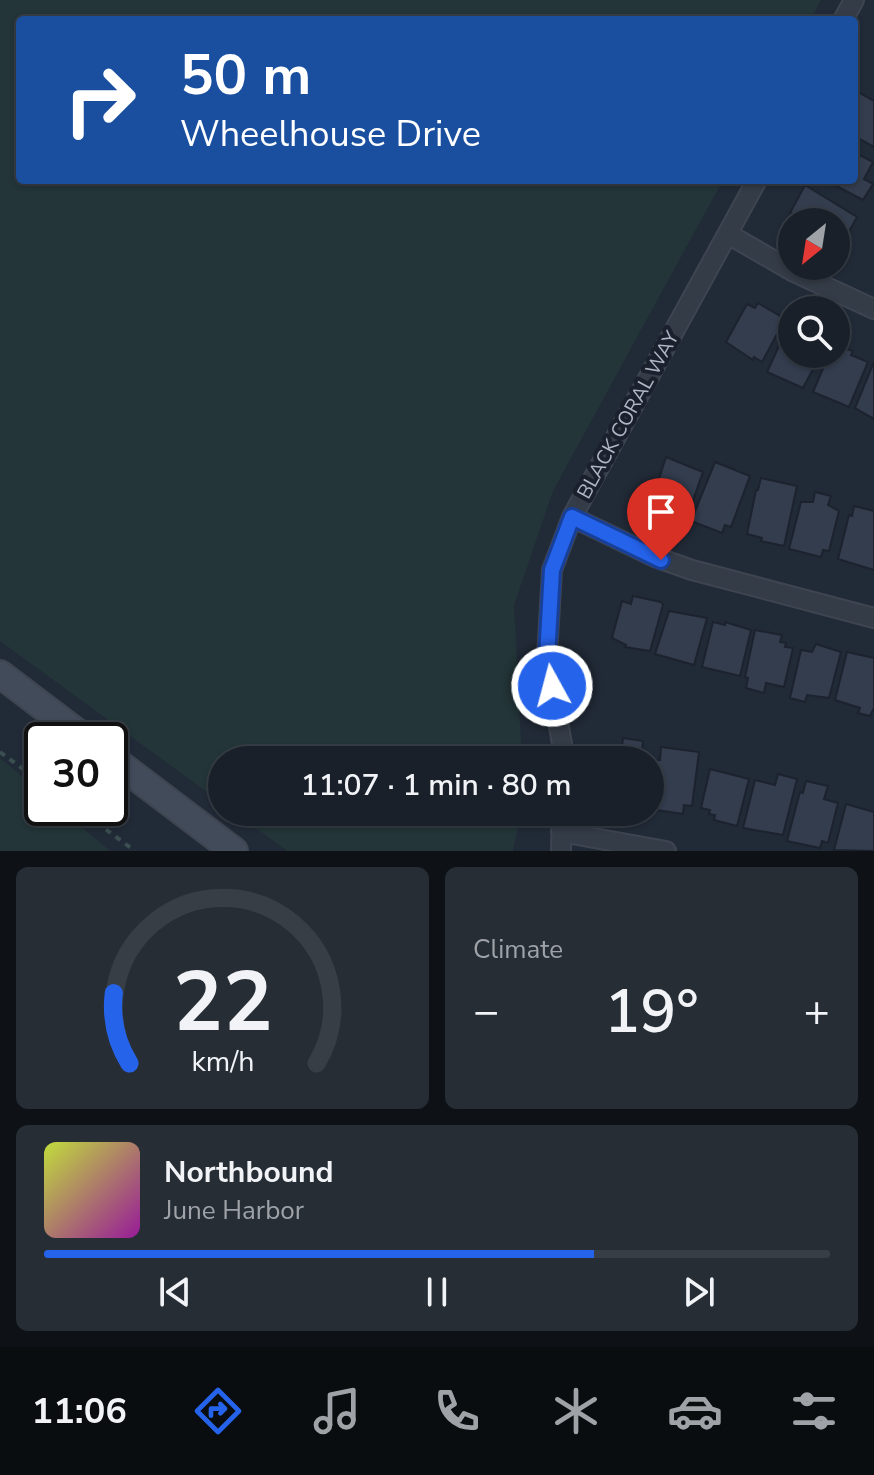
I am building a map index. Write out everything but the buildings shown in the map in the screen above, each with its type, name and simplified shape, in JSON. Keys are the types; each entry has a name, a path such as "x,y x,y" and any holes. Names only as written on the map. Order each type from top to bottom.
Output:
{"street":[{"name":"BLACK CORAL WAY","path":"562,746 547,657 552,570 572,517 755,184"},
{"path":"728,234 792,271 874,309"},
{"path":"572,517 655,557 710,577 874,618"},
{"path":"0,674 63,722"},
{"path":"128,771 234,851"},
{"path":"561,842 666,851"}],"path":[{"path":"0,752 24,770"},
{"path":"101,826 135,851"}],"shaded area":[{"path":"0,0 821,0 812,16 16,16 16,184 721,184 553,491 514,605 521,746 208,746 208,793 128,734 128,722 111,722 0,641"},
{"path":"0,758 24,778 24,826 80,826 110,851 0,851"},
{"path":"253,826 518,826 513,851 287,851"}],"route":[{"path":"552,686 547,657 552,570 572,517 661,560"}]}
